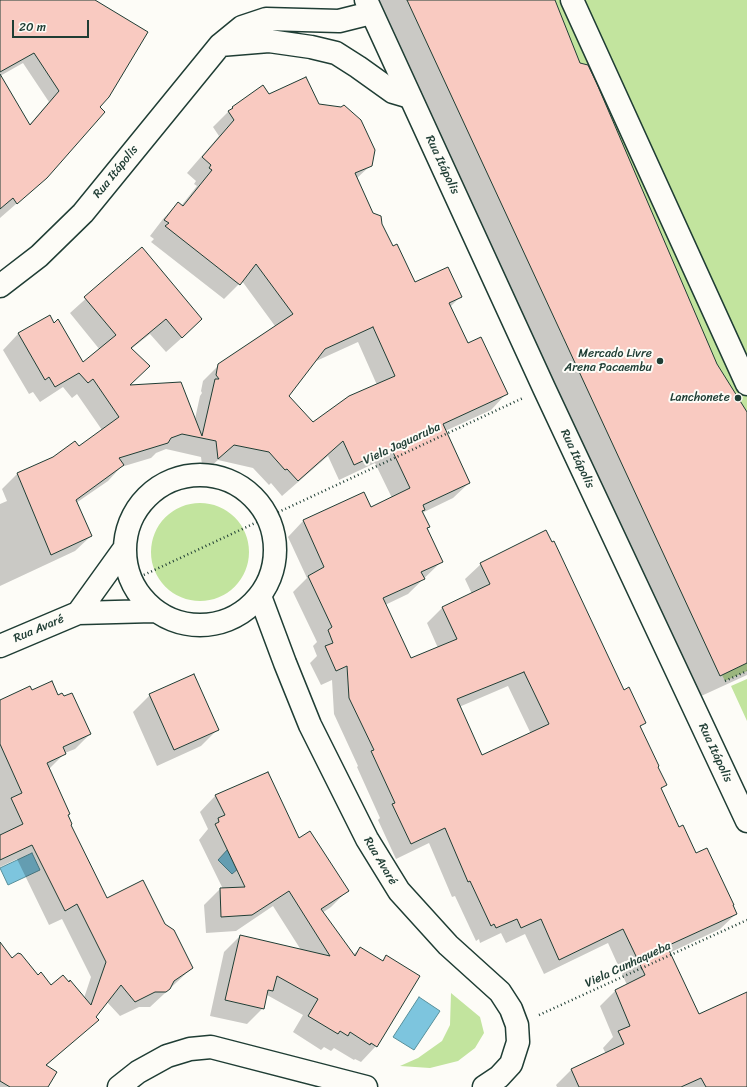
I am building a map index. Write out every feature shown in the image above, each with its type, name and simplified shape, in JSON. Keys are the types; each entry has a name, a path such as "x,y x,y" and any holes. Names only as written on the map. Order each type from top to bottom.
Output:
{"street":[{"path":"572,0 747,384"},
{"name":"Rua Itápolis","path":"0,286 39,256 83,213 220,45 242,27 266,19 339,22 369,6 544,388 747,821"},
{"path":"220,45 269,41 311,47 336,53 393,92 410,97"},
{"path":"209,475 233,482 253,496 268,517 275,537 276,558 271,578 260,596 243,612 222,623 198,626 190,625 174,622 153,611 137,593 127,572 124,549 129,524 141,502 160,486 184,476 209,475"},
{"name":"Rua Avaré","path":"78,613 124,549"},
{"name":"Rua Avaré","path":"260,596 310,726 367,839 399,891 448,945 500,992 511,1009 517,1025 518,1042 511,1064 499,1077 484,1087"},
{"name":"Rua Avaré","path":"0,646 78,613 153,611"},
{"path":"119,1087 138,1072 167,1056 190,1049 211,1046 366,1087"}],"path":[{"name":"Viela Jaguaruba","path":"131,580 544,388"},
{"path":"724,681 747,671"},
{"name":"Viela Cunhaqueba","path":"517,1025 747,920"}],"green space":[{"name":"Mercado Livre Arena Pacaembu","path":"407,0 747,0 747,671 725,681 722,675 720,676"},
{"path":"190,503 210,503 219,506 235,517 246,533 249,542 249,562 246,571 235,587 219,598 210,601 190,601 173,593 165,587 159,579 151,562 151,542 159,525 165,517 173,511"},
{"path":"747,679 747,721 731,686"},
{"path":"451,993 480,1017 484,1033 475,1048 458,1061 430,1068 400,1066 418,1058 442,1041 450,1025"}],"water":[{"path":"229,848 253,856 232,874 218,860"},
{"path":"32,853 40,870 8,885 0,868"},
{"path":"419,997 440,1011 414,1050 393,1037"}],"building":[{"path":"0,0 95,0 148,32 109,97 100,107 105,112 47,178 17,204 13,198 0,209 0,74 30,125 59,91 34,53 0,72"},
{"name":"Mercado Livre Arena Pacaembu","path":"407,0 555,0 580,63 588,65 597,84 717,364 747,412 747,663 720,676"},
{"path":"306,77 319,104 341,107 344,105 361,120 375,150 372,166 355,173 373,213 381,216 382,224 393,246 397,244 415,282 448,267 462,297 449,303 468,343 481,337 508,394 443,424 470,483 423,505 425,510 422,511 430,527 427,528 443,562 421,572 425,579 383,598 411,658 457,639 442,607 490,584 480,563 546,530 552,542 554,541 624,690 629,687 646,723 640,726 667,785 661,788 679,827 683,825 696,853 707,848 734,905 737,914 667,946 699,1014 747,992 747,1087 706,1087 701,1078 681,1087 579,1087 571,1069 624,1044 618,1031 630,1026 615,990 645,975 623,929 559,960 541,919 521,928 517,919 496,928 494,924 491,926 470,881 468,882 445,828 411,844 392,804 395,803 371,751 374,750 349,698 347,666 336,671 325,646 333,643 328,630 332,627 308,576 324,567 303,520 364,492 371,507 410,488 391,448 354,465 343,441 298,481 287,469 285,470 269,452 234,445 218,459 216,441 182,434 171,438 168,443 119,458 124,465 76,500 92,536 51,555 17,473 53,457 75,441 79,446 119,417 93,379 88,383 79,373 55,387 49,377 45,380 18,333 50,315 54,323 58,319 83,362 116,335 84,297 142,247 202,319 182,338 166,319 131,348 150,366 130,385 181,382 202,436 215,379 219,379 216,375 218,364 293,314 256,264 240,285 165,226 169,223 164,220 178,202 183,206 212,170 209,168 211,165 202,157 234,120 228,111 263,85 269,94","holes":["373,327 395,376 349,396 313,422 289,396 325,349","524,672 549,724 482,755 457,699"]},
{"path":"194,674 219,730 174,750 149,694"},
{"path":"52,681 58,695 62,693 64,696 72,693 91,734 63,747 66,754 47,763 70,814 68,815 72,824 71,825 107,898 143,880 165,924 174,930 193,968 174,981 170,989 166,992 155,992 135,1002 121,985 96,1017 99,1020 46,1065 57,1072 48,1087 10,1087 0,1081 0,942 12,958 18,953 21,954 38,975 41,972 51,985 63,975 69,982 70,980 91,1005 106,962 77,904 65,911 32,845 0,860 0,835 23,824 11,798 22,793 0,744 0,700 30,686 32,690"},
{"path":"268,772 299,838 310,831 349,891 321,909 355,956 360,947 383,961 386,955 420,976 377,1047 371,1043 370,1045 350,1032 348,1036 340,1031 338,1034 308,1016 318,999 277,976 273,991 268,990 264,1009 225,1000 240,935 330,956 289,891 252,915 221,917 220,888 245,887 215,824 219,822 218,818 225,815 215,795"}],"place":[{"name":"Mercado Livre Arena Pacaembu","path":"660,361"},
{"name":"Lanchonete","path":"738,398"}]}
